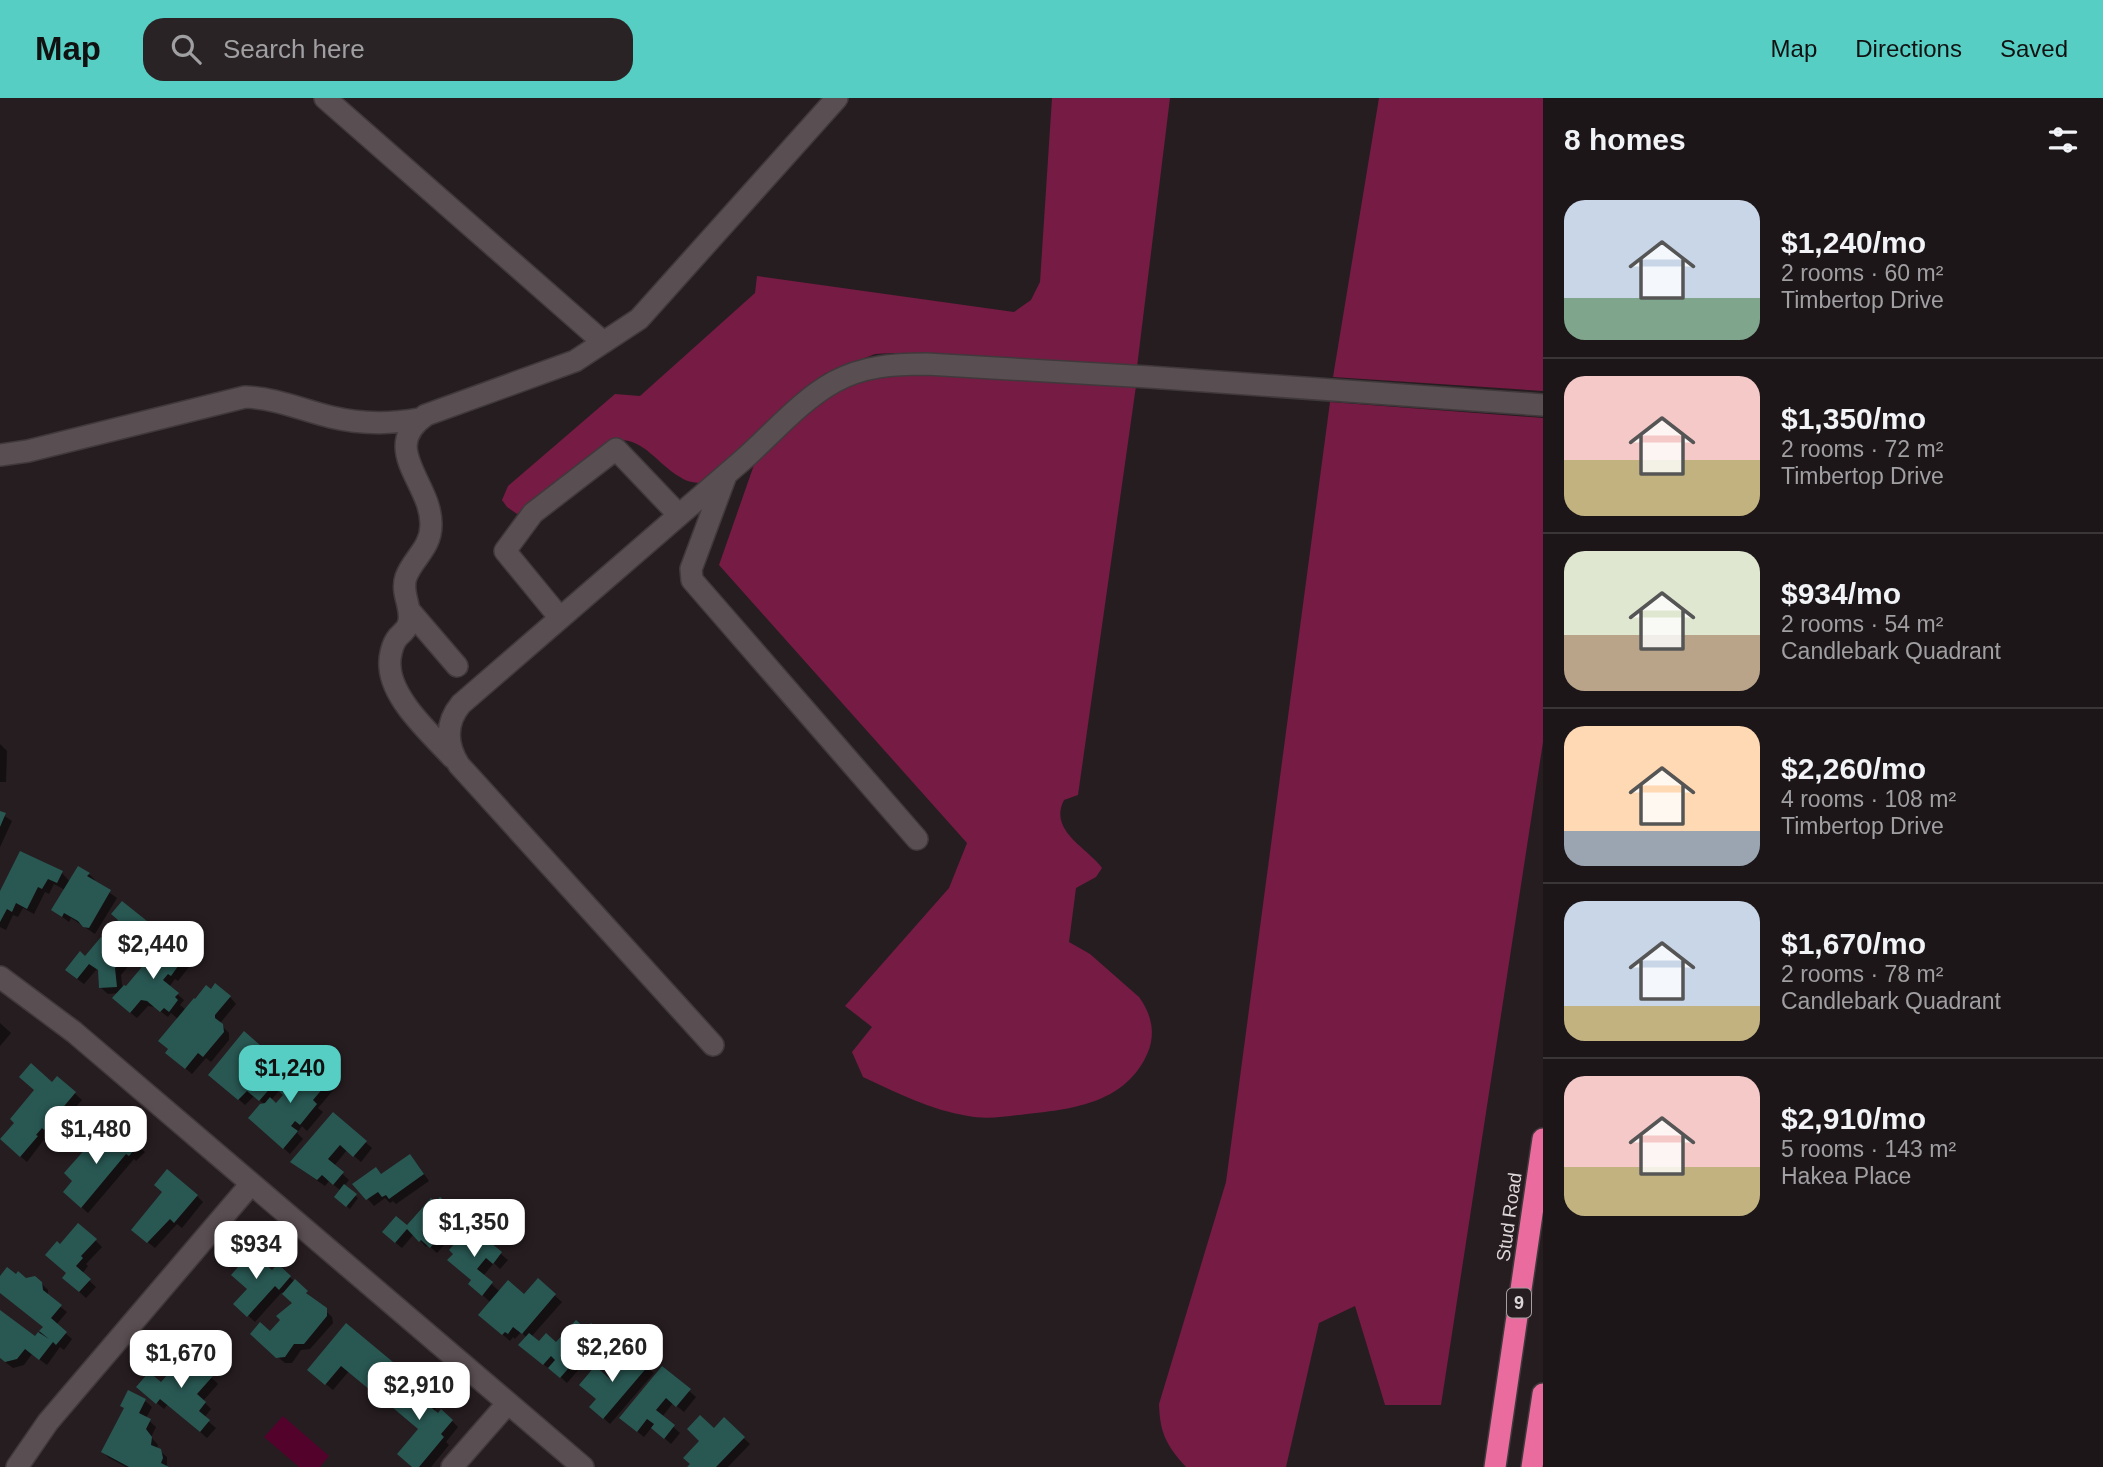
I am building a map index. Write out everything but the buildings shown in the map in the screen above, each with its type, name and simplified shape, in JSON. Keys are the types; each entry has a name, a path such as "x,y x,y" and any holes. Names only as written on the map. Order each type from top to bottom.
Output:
{"highway":[{"name":"Stud Road","path":"1495,1467 1539,1192 1543,1139"},
{"path":"1532,1467 1543,1394"}],"street":[{"path":"325,98 603,342"},
{"path":"0,455 28,451 245,397 277,401 347,421 387,423 419,419 575,361 639,319 837,98"},
{"path":"459,765 450,747 449,725 452,714 817,392 867,368 905,364 1122,375 1543,405"},
{"path":"419,419 408,435 405,451 428,504 431,534 407,576 404,592 409,610 408,626 397,638 390,667 399,697 713,1045"},
{"path":"560,618 505,551 533,513 616,449 678,514"},
{"path":"727,473 691,569 692,580 917,839"},
{"path":"409,610 457,666"},
{"path":"0,977 65,1025 583,1467"},
{"path":"17,1467 48,1422 251,1184"},
{"path":"452,1467 508,1403"}],"shaded area":[{"path":"1052,98 1170,98 1137,367 875,354 824,374 707,483 683,479 638,445 619,440 607,442 517,514 507,507 502,500 508,486 615,394 640,396 755,293 757,276 1014,312 1031,300 1040,282"},
{"path":"1379,98 1543,98 1543,391 1333,377"},
{"path":"902,372 1136,386 1078,795 1064,800 1060,811 1065,830 1102,868 1096,877 1076,888 1069,942 1090,954 1139,997 1149,1016 1152,1038 1139,1069 1127,1082 1098,1100 1081,1105 1005,1117 975,1117 927,1105 863,1077 852,1052 872,1027 845,1006 949,888 967,843 719,565 755,462 826,396 849,384"},
{"path":"1330,402 1543,418 1543,742 1441,1405 1385,1405 1355,1306 1319,1323 1286,1467 1186,1467 1165,1438 1159,1404 1226,1182"},
{"path":"283,1416 329,1456 320,1467 299,1467 264,1437"}]}
